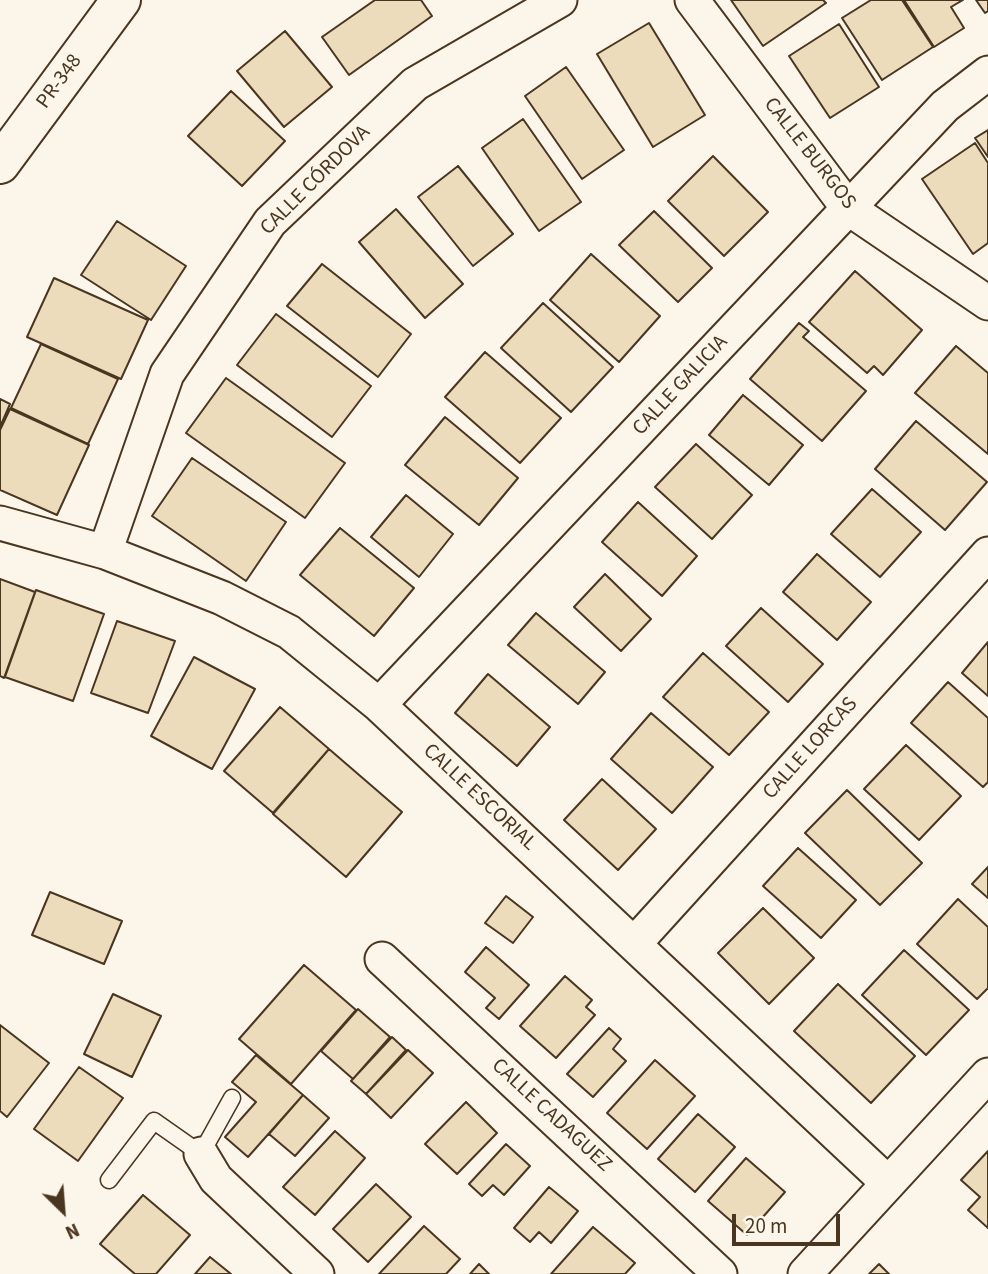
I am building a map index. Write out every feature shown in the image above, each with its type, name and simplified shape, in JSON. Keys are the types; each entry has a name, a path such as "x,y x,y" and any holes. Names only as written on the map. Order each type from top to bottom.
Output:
{"street":[{"name":"PR-348","path":"0,164 121,0"},
{"name":"CALLE CÓRDOVA","path":"105,552 167,374 270,222 415,84 560,0"},
{"name":"CALLE BURGOS","path":"692,0 848,208 988,303"},
{"name":"CALLE GALICIA","path":"379,705 945,106 988,73"},
{"name":"CALLE ESCORIAL","path":"0,523 105,552 222,598 289,632 379,705 888,1183"},
{"name":"CALLE LORCAS","path":"635,943 988,554"},
{"name":"CALLE CADAGUEZ","path":"382,959 720,1274"},
{"path":"804,1274 988,1075"},
{"path":"201,1154 216,1179 317,1274"}],"lane":[{"path":"109,1180 154,1121 201,1154 232,1098"}],"building":[{"path":"375,0 421,0 432,16 349,75 322,37"},
{"path":"731,0 823,0 826,3 763,46"},
{"path":"871,0 902,0 933,47 882,80 842,18"},
{"path":"904,0 963,0 951,7 964,28 934,47"},
{"path":"976,0 988,0 988,11 985,13"},
{"path":"649,23 705,115 653,147 597,54"},
{"path":"839,24 879,87 830,118 789,56"},
{"path":"285,31 332,87 284,127 237,71"},
{"path":"566,67 624,150 582,179 525,96"},
{"path":"231,91 285,141 242,186 188,136"},
{"path":"523,119 581,202 539,231 482,148"},
{"path":"988,130 988,157 975,138"},
{"path":"975,143 988,163 988,243 973,254 922,179"},
{"path":"713,156 768,212 724,256 668,201"},
{"path":"458,166 513,234 473,266 418,197"},
{"path":"396,209 463,284 425,318 359,242"},
{"path":"654,211 712,268 678,302 619,245"},
{"path":"117,221 186,266 151,320 81,275"},
{"path":"591,254 660,316 619,362 550,300"},
{"path":"322,264 411,334 378,377 287,306"},
{"path":"855,271 922,330 883,375 874,366 867,373 809,322"},
{"path":"54,278 148,320 121,379 27,337"},
{"path":"543,303 613,367 571,412 501,348"},
{"path":"276,314 371,386 332,437 237,365"},
{"path":"799,323 809,331 803,337 866,391 822,441 750,379"},
{"path":"41,344 118,379 88,444 11,408"},
{"path":"956,346 988,373 988,454 915,393"},
{"path":"485,352 561,418 520,463 445,397"},
{"path":"226,378 345,463 305,518 186,433"},
{"path":"743,395 803,445 769,485 709,435"},
{"path":"0,399 10,404 0,427"},
{"path":"10,409 89,445 57,515 0,490 0,430"},
{"path":"445,417 518,478 479,525 405,465"},
{"path":"916,421 987,482 945,530 875,469"},
{"path":"696,444 752,495 712,539 655,487"},
{"path":"192,458 286,522 246,581 152,516"},
{"path":"872,489 921,532 880,577 831,534"},
{"path":"406,495 453,534 419,577 371,537"},
{"path":"638,502 697,556 662,596 602,542"},
{"path":"340,528 414,588 374,636 300,575"},
{"path":"817,554 871,602 837,640 783,592"},
{"path":"605,574 651,619 621,651 574,607"},
{"path":"0,579 35,592 4,678 0,676"},
{"path":"36,590 104,614 73,701 5,677"},
{"path":"761,608 823,664 788,702 726,646"},
{"path":"536,613 605,672 578,704 508,645"},
{"path":"117,621 175,641 148,713 91,693"},
{"path":"988,642 988,696 962,673"},
{"path":"703,653 769,712 729,755 663,697"},
{"path":"194,657 255,689 212,769 151,736"},
{"path":"488,674 550,727 517,766 455,713"},
{"path":"948,682 988,718 988,782 983,787 911,723"},
{"path":"280,707 329,749 273,813 224,771"},
{"path":"651,713 713,767 672,813 611,759"},
{"path":"906,745 961,796 919,840 864,789"},
{"path":"329,749 402,812 346,877 273,814"},
{"path":"602,779 656,829 618,870 564,820"},
{"path":"847,790 922,863 880,905 805,833"},
{"path":"798,848 856,900 821,938 763,886"},
{"path":"988,867 988,898 972,884"},
{"path":"50,892 122,921 104,964 32,935"},
{"path":"506,896 533,917 513,943 485,923"},
{"path":"958,899 988,927 988,988 977,999 917,944"},
{"path":"763,908 814,958 769,1004 718,953"},
{"path":"486,947 529,985 499,1019 486,1008 495,998 465,972"},
{"path":"904,950 969,1010 926,1055 862,995"},
{"path":"304,965 356,1010 291,1084 239,1039"},
{"path":"565,976 592,1000 586,1007 595,1015 556,1058 520,1026"},
{"path":"838,984 915,1056 871,1103 794,1031"},
{"path":"113,994 161,1016 132,1077 84,1054"},
{"path":"358,1009 390,1037 353,1079 321,1051"},
{"path":"0,1025 49,1063 7,1117 0,1111"},
{"path":"609,1028 621,1039 613,1049 626,1061 593,1097 567,1074"},
{"path":"392,1037 406,1050 366,1094 351,1081"},
{"path":"408,1050 433,1073 391,1118 366,1094"},
{"path":"256,1055 303,1095 248,1157 225,1137 256,1102 232,1082"},
{"path":"655,1060 695,1096 647,1149 607,1113"},
{"path":"79,1067 123,1098 78,1161 34,1129"},
{"path":"303,1095 329,1118 295,1156 269,1134"},
{"path":"466,1102 497,1133 457,1174 425,1144"},
{"path":"698,1114 735,1147 695,1192 658,1159"},
{"path":"335,1131 365,1158 315,1215 283,1187"},
{"path":"506,1144 530,1166 504,1195 493,1185 482,1196 469,1184"},
{"path":"988,1151 988,1228 968,1210 980,1197 961,1180"},
{"path":"746,1158 785,1192 747,1235 708,1201"},
{"path":"376,1184 411,1217 368,1262 333,1229"},
{"path":"549,1187 578,1211 551,1243 539,1232 530,1242 514,1228"},
{"path":"143,1195 190,1235 156,1274 135,1274 100,1244"},
{"path":"424,1226 460,1259 446,1274 379,1274"},
{"path":"593,1227 635,1263 625,1274 551,1274"},
{"path":"210,1257 231,1274 195,1274"},
{"path":"479,1264 489,1274 470,1274"},
{"path":"879,1264 889,1274 869,1274"}]}
